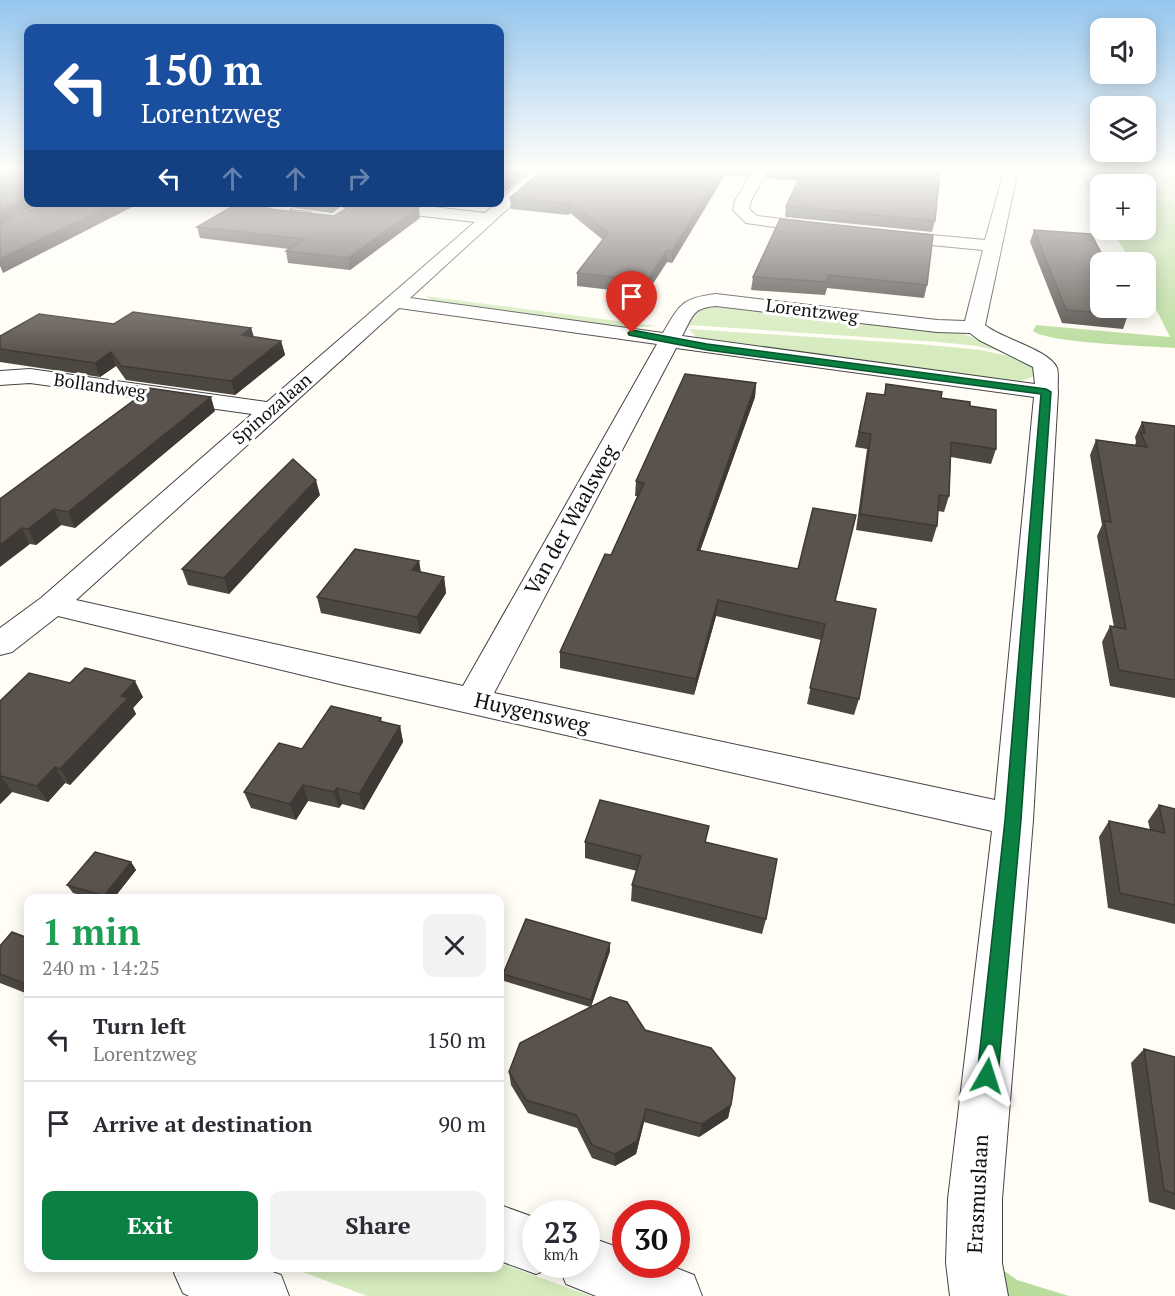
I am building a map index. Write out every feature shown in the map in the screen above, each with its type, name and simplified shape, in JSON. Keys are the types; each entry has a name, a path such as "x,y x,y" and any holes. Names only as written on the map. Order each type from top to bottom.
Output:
{"street":[{"name":"Spinozalaan","path":"0,644 52,604 472,231"},
{"path":"975,327 995,231"},
{"path":"877,235 991,246"},
{"name":"Lorentzweg","path":"670,341 687,308 696,302 716,300 937,326 975,327"},
{"path":"394,302 632,333 670,341 1046,392"},
{"name":"Erasmuslaan","path":"975,327 986,336 1041,363 1046,369 1013,820 975,1199 974,1263 979,1296"},
{"name":"Van der Waalsweg","path":"473,700 670,341"},
{"name":"Bollandweg","path":"0,378 30,376 271,410"},
{"name":"Huygensweg","path":"52,604 344,673 1013,820"},
{"path":"504,1234 522,1241"},
{"path":"600,1269 672,1296"},
{"path":"200,1279 260,1296"}],"green space":[{"path":"1156,231 1175,231 1175,348 1078,341 1042,335 1033,331 1036,325 1170,337 1156,309 1156,252 1125,252 1118,240 1156,240"},
{"path":"425,296 656,326 627,328 439,304"},
{"path":"708,305 960,332 1009,353 977,346 939,342 689,325 697,310"},
{"path":"689,329 981,350 1016,358 1031,366 1035,373 1032,377 1018,382 705,341 696,337"},
{"path":"504,1264 522,1271 522,1278 541,1278 591,1296 367,1296 303,1272 504,1272"},
{"path":"1003,1270 1017,1280 1069,1296 1004,1296"}],"building":[{"path":"0,231 56,231 0,259"},
{"path":"237,231 385,231 348,258 286,251 304,239"},
{"path":"606,231 684,231 672,251 667,250 647,281 577,273 608,233"},
{"path":"774,231 899,231 933,235 927,285 829,275 827,282 753,277"},
{"path":"1035,231 1090,234 1090,240 1094,240 1101,252 1090,252 1090,312 1066,310"},
{"path":"133,312 251,328 242,335 281,341 231,381 121,366 111,352 95,363 0,349 0,336 39,314 114,324"},
{"path":"685,374 756,383 697,550 798,569 813,508 856,515 835,601 876,609 859,699 810,688 825,624 718,600 696,679 560,652 605,554 611,555 644,483 636,481"},
{"path":"886,384 942,392 941,398 970,402 970,406 996,410 996,449 951,442 949,496 939,495 937,526 860,514 871,434 859,432 867,393 885,395"},
{"path":"135,386 211,397 68,512 54,509 28,529 22,528 0,545 0,499 141,395"},
{"path":"1142,422 1175,426 1175,680 1119,670 1110,626 1126,629 1104,521 1111,522 1096,440 1147,447 1141,433 1145,433"},
{"path":"293,459 316,480 224,578 182,569"},
{"path":"355,549 419,561 412,570 444,577 417,617 317,597"},
{"path":"85,668 135,681 121,696 128,698 60,769 55,767 37,786 0,776 0,701 29,673 70,683"},
{"path":"331,706 381,718 379,721 400,726 359,794 337,788 334,792 303,785 290,804 244,792 279,743 302,749"},
{"path":"600,800 709,826 705,842 777,859 766,919 632,885 641,856 585,842"},
{"path":"1159,805 1175,809 1175,905 1120,893 1109,821 1165,833"},
{"path":"95,852 131,862 106,894 97,894 67,885"},
{"path":"526,919 610,943 591,1000 504,974"},
{"path":"12,932 24,936 24,983 0,974 0,946"},
{"path":"610,997 627,1002 645,1030 711,1048 735,1078 731,1105 702,1124 646,1109 637,1141 615,1154 592,1145 576,1115 526,1100 509,1072 520,1043"},
{"path":"1144,1049 1175,1057 1175,1194 1164,1190"}],"route":[{"path":"632,333 707,347 1046,392 1013,820 987,1076"}]}
